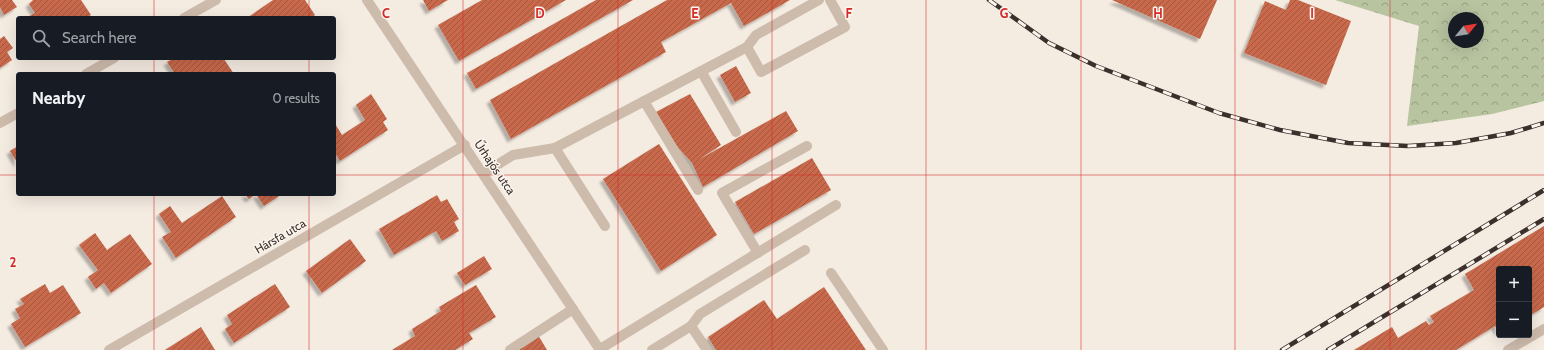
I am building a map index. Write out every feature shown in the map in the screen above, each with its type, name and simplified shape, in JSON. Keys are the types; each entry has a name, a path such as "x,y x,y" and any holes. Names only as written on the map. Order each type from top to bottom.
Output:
{"street":[{"path":"188,16 216,0"},
{"name":"Űrhajós utca","path":"367,0 484,173 600,350"},
{"path":"484,173 513,155 555,148 747,47 756,35 819,0"},
{"path":"747,47 762,72 845,27 830,0"},
{"path":"90,72 110,60"},
{"path":"701,71 736,132"},
{"path":"644,101 698,190"},
{"path":"0,123 16,114"},
{"name":"Hársfa utca","path":"109,350 465,145"},
{"path":"758,253 722,193 807,146"},
{"path":"555,148 605,226"},
{"path":"600,350 836,205"},
{"path":"652,350 691,326 700,314 805,250"},
{"path":"830,273 883,350"},
{"path":"510,350 573,309"},
{"path":"691,326 707,350"},
{"path":"616,340 617,328"},
{"path":"1508,350 1544,329"}],"green space":[{"path":"1335,0 1544,0 1544,101 1492,114 1407,126 1419,26"}],"building":[{"path":"0,0 12,0 17,7 4,15 0,7"},
{"path":"33,0 81,0 91,15 30,16 35,13 29,4"},
{"path":"273,0 305,0 315,15 314,16 250,16"},
{"path":"423,0 448,0 429,11"},
{"path":"482,0 566,0 459,61 438,25"},
{"path":"596,0 633,0 476,89 467,73"},
{"path":"667,0 790,0 744,26 731,3 661,42 666,52 511,139 490,100"},
{"path":"1112,0 1217,0 1200,39"},
{"path":"1290,0 1298,0 1351,21 1326,85 1244,53 1265,1 1286,10"},
{"path":"4,36 13,48 7,52 12,60 0,68 0,39"},
{"path":"170,60 225,60 233,72 174,72 167,62"},
{"path":"736,66 751,93 735,102 720,75"},
{"path":"371,94 387,119 383,122 388,130 340,161 336,154 336,125 342,135 365,120 356,105"},
{"path":"690,94 721,145 698,160 786,111 798,131 703,187 692,163 674,143 656,112"},
{"path":"659,144 717,235 661,271 603,179"},
{"path":"16,147 16,161 10,151"},
{"path":"812,158 831,190 754,234 735,202"},
{"path":"437,195 441,202 447,199 459,219 454,222 459,231 442,241 436,231 394,255 379,229"},
{"path":"222,196 236,217 176,258 162,237 171,232 159,214 170,206 182,223"},
{"path":"257,196 279,196 264,206"},
{"path":"1544,226 1544,307 1532,314 1532,266 1496,266 1496,328 1495,326 1456,350 1354,350 1392,327 1398,338 1426,321 1429,325 1434,322 1430,316 1474,290 1465,274"},
{"path":"95,233 107,250 130,234 152,264 111,293 104,283 96,289 88,277 98,270 79,245"},
{"path":"350,239 366,261 322,293 306,271"},
{"path":"484,256 492,269 465,285 457,273"},
{"path":"45,284 50,293 63,285 81,313 25,347 11,324 20,318 15,309 24,304 20,299"},
{"path":"275,284 290,307 234,343 225,329 232,324 227,315"},
{"path":"476,285 496,317 469,333 473,339 455,350 392,350 415,336 412,329 441,311 439,307"},
{"path":"824,287 866,350 716,350 708,337 764,300 777,319"},
{"path":"201,327 215,350 165,350"},
{"path":"538,335 547,350 514,350"}],"railway":[{"path":"989,0 1049,43 1096,66 1219,113 1280,130 1348,143 1408,146 1456,143 1511,133 1544,123"},
{"path":"1282,350 1544,190"},
{"path":"1328,350 1544,219"}]}
